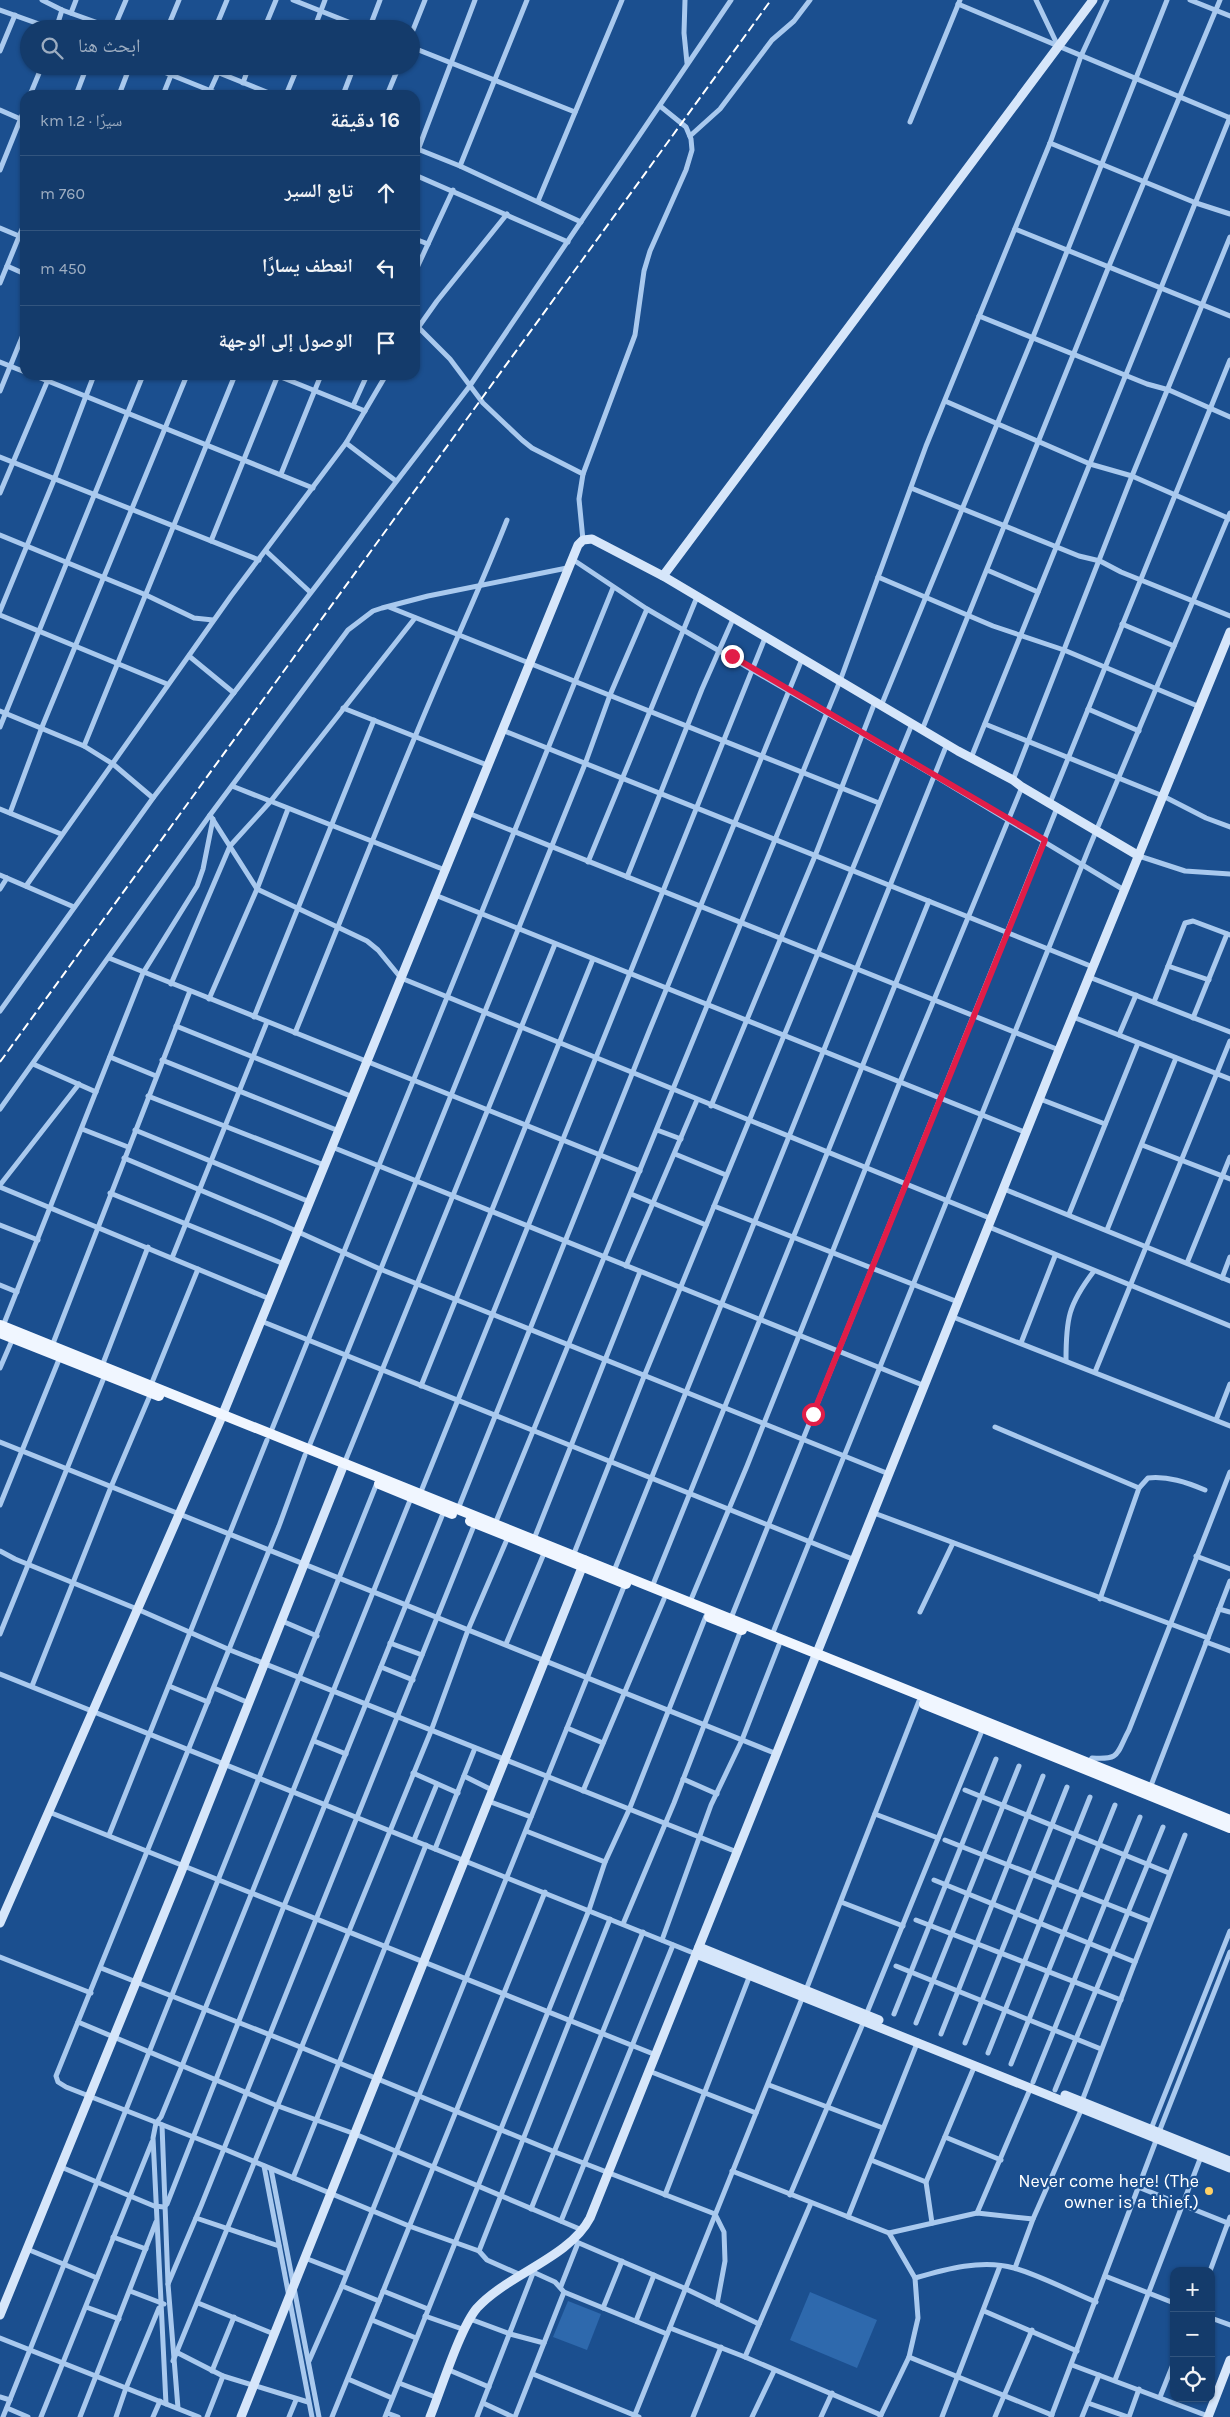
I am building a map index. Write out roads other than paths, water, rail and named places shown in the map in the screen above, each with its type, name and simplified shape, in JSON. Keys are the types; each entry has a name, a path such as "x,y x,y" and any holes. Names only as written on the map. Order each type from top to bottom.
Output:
{"main road":[{"path":"1,1328 52,1346 103,1370 416,1496 444,1511 508,1537 545,1551 572,1558"},
{"path":"1,1328 13,1338 60,1357 103,1370"},
{"path":"343,1467 377,1484 458,1509 534,1539 625,1583 779,1645 816,1656 1230,1828"},
{"path":"584,1563 614,1571 652,1588 731,1618 918,1702 983,1728 1087,1767 1150,1788 1230,1820"}],"street":[{"path":"42,0 62,10 90,20"},
{"path":"71,13 76,0"},
{"path":"118,20 126,0"},
{"path":"170,20 178,0"},
{"path":"219,20 227,0"},
{"path":"268,20 276,0"},
{"path":"293,0 344,20"},
{"path":"318,20 325,0"},
{"path":"371,20 380,0"},
{"path":"417,20 425,0"},
{"path":"420,139 476,0"},
{"path":"460,166 527,0"},
{"path":"538,201 622,0"},
{"path":"685,0 684,33 687,63"},
{"path":"0,1011 153,798 469,386 731,0"},
{"path":"690,136 720,109 772,40 794,21 810,0"},
{"path":"1036,0 1058,46"},
{"path":"663,576 1093,0"},
{"path":"495,1524 840,681 945,401 1050,143 1081,56 1107,0"},
{"path":"711,1106 815,856 862,734 878,704 925,597 1033,337 1167,0"},
{"path":"1190,0 1230,16"},
{"path":"922,730 1108,266 1220,0"},
{"path":"910,122 959,2 1081,56 1230,117 972,758"},
{"path":"0,10 29,20"},
{"path":"58,20 62,10"},
{"path":"0,51 15,15"},
{"path":"420,51 575,112"},
{"path":"32,90 38,75"},
{"path":"78,90 84,75"},
{"path":"121,90 127,75"},
{"path":"165,90 171,75"},
{"path":"173,75 203,90"},
{"path":"210,90 217,75"},
{"path":"223,75 261,90"},
{"path":"243,83 246,75"},
{"path":"288,90 294,75"},
{"path":"346,90 351,75"},
{"path":"389,90 395,75"},
{"path":"584,540 579,494 583,474 635,336 645,265 686,170 692,150 686,126 660,106"},
{"path":"0,110 20,119"},
{"path":"0,170 20,127"},
{"path":"1050,143 1196,203 1230,214"},
{"path":"420,151 460,166 581,222"},
{"path":"420,176 568,242"},
{"path":"420,261 454,190"},
{"path":"420,323 507,214"},
{"path":"0,228 19,236 0,283"},
{"path":"1015,229 1230,316"},
{"path":"1013,780 1100,562 1132,476 1169,390 1230,237"},
{"path":"420,241 428,244"},
{"path":"6,266 20,272"},
{"path":"979,316 1126,375 1169,390 1230,417"},
{"path":"420,332 450,359 469,386 522,440 532,448 583,474"},
{"path":"0,391 20,343"},
{"path":"731,1618 1045,840 1053,805 1068,757 1230,360"},
{"path":"0,362 20,370"},
{"path":"92,380 0,613 167,684"},
{"path":"0,727 3,712 40,630 141,380"},
{"path":"10,813 42,727 185,380"},
{"path":"84,746 233,380"},
{"path":"211,541 275,380"},
{"path":"290,380 365,411"},
{"path":"281,474 319,380"},
{"path":"353,406 365,380"},
{"path":"26,886 213,620 346,443 383,380"},
{"path":"0,493 48,381 313,488"},
{"path":"772,1635 1096,831 1157,690 1192,600 1229,517 1132,476 1090,464 1039,440 945,401"},
{"path":"346,443 396,482"},
{"path":"0,457 258,560"},
{"path":"911,488 1100,562 1230,616"},
{"path":"295,1033 372,840 458,634 481,586 507,520"},
{"path":"0,535 146,595 194,618 213,620"},
{"path":"0,1923 221,1418 569,563 578,545 584,540 592,539 663,576 765,638 922,730 1013,780 1139,856 1184,871 1230,874"},
{"path":"266,551 310,592"},
{"path":"0,1109 232,786 348,630 374,611 388,606 481,586 569,563 1045,840 1124,890"},
{"path":"986,570 1038,592"},
{"path":"878,577 1020,636 1064,650 1157,690 1200,706"},
{"path":"109,1835 612,588"},
{"path":"588,862 682,629 697,597"},
{"path":"388,606 528,664 650,710 879,803"},
{"path":"521,2275 487,2260 479,2251 409,2226 373,2209 89,2097 58,2082 56,2076 230,1650 306,1452 551,846 586,764 610,695 647,609"},
{"path":"171,984 230,846 270,802 415,618"},
{"path":"627,877 687,726 733,619"},
{"path":"1122,624 1174,646"},
{"path":"561,2286 575,2241 590,2218 609,2172 1059,1050 1230,632"},
{"path":"41,2417 292,1791 314,1742 373,1591 494,1314 765,638"},
{"path":"189,656 234,693"},
{"path":"458,1509 802,659"},
{"path":"344,708 487,765"},
{"path":"1088,709 1139,731"},
{"path":"3,712 84,746 113,764 153,798"},
{"path":"254,1016 374,720"},
{"path":"572,1558 726,1175 912,724"},
{"path":"985,724 1029,740 1163,796 1230,828"},
{"path":"502,730 1093,967"},
{"path":"614,1571 754,1221 892,886 947,744"},
{"path":"232,786 445,870"},
{"path":"690,1602 765,1423 900,1082 1022,787"},
{"path":"209,999 257,889 288,808"},
{"path":"0,809 62,834"},
{"path":"468,813 1059,1050"},
{"path":"211,817 257,889 339,926 367,942 378,950 401,978 948,1201 1055,1256 1230,1326"},
{"path":"1,1328 51,1208 143,973 197,886 203,869 211,817"},
{"path":"0,875 74,907"},
{"path":"0,889 7,878"},
{"path":"435,895 518,930 1027,1133"},
{"path":"652,1588 929,901"},
{"path":"1154,1002 1185,923 1193,921 1229,935 1193,1018"},
{"path":"0,2315 184,1865 555,944"},
{"path":"110,958 143,973 640,1171"},
{"path":"421,1386 593,959"},
{"path":"1168,966 1209,980"},
{"path":"1089,977 1230,1032"},
{"path":"52,1346 190,991"},
{"path":"1119,1035 1136,995"},
{"path":"1073,1018 1230,1079"},
{"path":"172,1258 267,1022"},
{"path":"176,1026 353,1096"},
{"path":"1095,1372 1230,1041"},
{"path":"1068,1214 1138,1043"},
{"path":"110,1057 156,1076"},
{"path":"1107,1230 1176,1058"},
{"path":"162,1060 339,1131"},
{"path":"32,1064 96,1092"},
{"path":"79,1084 0,1186 270,1299"},
{"path":"148,1096 324,1165"},
{"path":"626,1266 697,1100"},
{"path":"1040,1100 1104,1124"},
{"path":"82,1129 128,1147"},
{"path":"135,1130 310,1202"},
{"path":"657,1130 681,1139"},
{"path":"1142,1145 1230,1179"},
{"path":"332,1147 680,1289 925,1386"},
{"path":"675,1154 726,1175"},
{"path":"1187,1263 1230,1157"},
{"path":"124,1158 380,1269 890,1474"},
{"path":"1004,1189 1230,1281"},
{"path":"110,1193 284,1264"},
{"path":"631,1194 706,1225"},
{"path":"714,1206 959,1302"},
{"path":"0,1225 38,1240"},
{"path":"0,1634 67,1469 148,1248"},
{"path":"1021,1343 1055,1256"},
{"path":"1222,1278 1230,1257"},
{"path":"32,1686 198,1269"},
{"path":"1066,1360 1066,1323 1072,1306 1094,1271"},
{"path":"534,1539 640,1272"},
{"path":"0,1285 17,1292"},
{"path":"953,1317 1230,1426"},
{"path":"261,1321 730,1508 855,1560"},
{"path":"0,1368 13,1338"},
{"path":"0,1506 60,1357"},
{"path":"1216,1420 1230,1384"},
{"path":"995,1427 1140,1488"},
{"path":"0,1442 230,1536 306,1563 777,1754"},
{"path":"1087,1767 1092,1758 1106,1760 1116,1756 1129,1730 1196,1556 1227,1485 1230,1472"},
{"path":"1100,1599 1140,1488 1148,1478 1160,1477 1185,1482 1205,1490"},
{"path":"3,2417 377,1484"},
{"path":"164,2207 444,1511"},
{"path":"874,1513 1171,1625 1230,1651"},
{"path":"168,2284 358,1818 475,1523"},
{"path":"174,2361 230,2228 389,1830 431,1731 468,1630 508,1537"},
{"path":"920,1612 953,1543"},
{"path":"0,1551 28,1565 74,1582 191,1634 300,1679 737,1852"},
{"path":"506,1644 545,1551"},
{"path":"1196,1556 1230,1569"},
{"path":"241,2417 584,1563"},
{"path":"1150,1788 1230,1581"},
{"path":"309,2361 342,2286 394,2152 526,1831 625,1583"},
{"path":"583,1791 664,1599"},
{"path":"1219,1609 1230,1612"},
{"path":"398,2417 386,2415 392,2398 589,1910 605,1862 629,1810 706,1616"},
{"path":"282,1621 317,1636"},
{"path":"623,1924 684,1779 741,1630"},
{"path":"390,1643 422,1655"},
{"path":"662,1940 711,1805 742,1740 779,1645"},
{"path":"381,1667 413,1680"},
{"path":"0,1674 673,1945 697,1951 805,1993 918,2041 948,2051 975,2064 1055,2090 1082,2104"},
{"path":"169,1686 208,1702"},
{"path":"214,1688 249,1703"},
{"path":"533,2374 636,2416 684,2288 769,2085 918,1702"},
{"path":"567,1728 603,1743"},
{"path":"790,2195 865,2018 983,1728"},
{"path":"314,1742 346,1754"},
{"path":"435,1849 475,1748"},
{"path":"894,2014 996,1759"},
{"path":"916,2023 1019,1766"},
{"path":"413,1773 458,1792"},
{"path":"464,1776 492,1790"},
{"path":"941,2034 1042,1776"},
{"path":"684,1779 717,1794"},
{"path":"414,1840 438,1784"},
{"path":"965,2043 1067,1787"},
{"path":"965,1790 1169,1873"},
{"path":"988,2053 1073,1835 1090,1797"},
{"path":"488,1801 531,1818"},
{"path":"1011,2064 1115,1805"},
{"path":"49,1812 656,2055"},
{"path":"875,1814 938,1838"},
{"path":"977,2213 1001,2160 1140,1818"},
{"path":"1055,2090 1110,1951 1163,1826"},
{"path":"526,1831 605,1862"},
{"path":"1015,2268 1033,2219 1082,2104 1150,1921 1185,1835"},
{"path":"945,1840 1150,1921"},
{"path":"293,2178 384,1946 426,1845"},
{"path":"934,1880 1135,1962"},
{"path":"332,2417 545,1892"},
{"path":"841,1902 903,1926"},
{"path":"479,2251 525,2139 610,1919"},
{"path":"916,1920 1121,2000"},
{"path":"909,2357 1052,2416 1138,2187 1187,2039 1230,1931"},
{"path":"531,2209 643,1932"},
{"path":"561,2221 586,2164 631,2045 673,1945"},
{"path":"697,1951 750,1976 805,1993"},
{"path":"1156,2133 1195,2042 1230,1952"},
{"path":"0,1958 90,1993"},
{"path":"896,1966 1101,2049"},
{"path":"101,1968 456,2110 555,2152 715,2214 724,2232 725,2254 717,2304"},
{"path":"665,2195 750,1976"},
{"path":"865,2018 1156,2133 1202,2153 1230,2168"},
{"path":"78,2022 278,2106 354,2134 582,2230"},
{"path":"1187,2039 1195,2042"},
{"path":"848,2218 918,2041"},
{"path":"932,2223 926,2182 975,2064"},
{"path":"649,2071 756,2113"},
{"path":"769,2085 882,2128"},
{"path":"158,2124 178,2408"},
{"path":"945,2137 1001,2160"},
{"path":"153,2138 166,2404"},
{"path":"1202,2153 1230,2160"},
{"path":"1115,2380 1202,2153"},
{"path":"871,2160 926,2182"},
{"path":"264,2166 312,2417"},
{"path":"60,2167 157,2207 164,2207"},
{"path":"271,2169 319,2417"},
{"path":"732,2171 889,2233 977,2213 1033,2219"},
{"path":"1138,2187 1229,2224"},
{"path":"746,2357 811,2203"},
{"path":"1212,2267 1230,2217"},
{"path":"80,2417 157,2218"},
{"path":"196,2218 279,2246"},
{"path":"670,2328 722,2347 774,2371 832,2393 880,2416 909,2357 918,2318 915,2278 889,2233"},
{"path":"113,2237 146,2249"},
{"path":"575,2241 684,2288 760,2324"},
{"path":"430,2417 470,2319 482,2304 521,2275 534,2269 575,2241"},
{"path":"27,2249 97,2278"},
{"path":"305,2258 346,2274"},
{"path":"604,2308 622,2261"},
{"path":"915,2278 946,2269 1000,2266 1015,2268 1096,2302"},
{"path":"942,2417 1000,2266"},
{"path":"534,2269 561,2286 564,2292 667,2334"},
{"path":"477,2417 534,2269"},
{"path":"636,2321 654,2275"},
{"path":"1106,2276 1170,2301"},
{"path":"342,2286 379,2301"},
{"path":"130,2291 161,2304 171,2303"},
{"path":"383,2291 428,2309"},
{"path":"483,2403 514,2417 533,2374 564,2292"},
{"path":"198,2303 274,2334"},
{"path":"116,2417 161,2304"},
{"path":"86,2307 119,2319"},
{"path":"984,2311 1032,2330 1077,2351"},
{"path":"425,2316 465,2330"},
{"path":"212,2371 234,2317"},
{"path":"470,2319 510,2334 544,2343"},
{"path":"1215,2319 1230,2325"},
{"path":"372,2320 416,2338"},
{"path":"995,2417 1032,2330"},
{"path":"0,2338 178,2408 186,2415 199,2417"},
{"path":"693,2417 722,2347"},
{"path":"178,2353 223,2376 296,2400 308,2402"},
{"path":"1072,2365 1160,2397 1208,2417 1230,2360"},
{"path":"449,2370 489,2387"},
{"path":"752,2417 774,2371"},
{"path":"1160,2397 1170,2372"},
{"path":"1082,2417 1099,2375"},
{"path":"207,2417 223,2376"},
{"path":"1215,2417 1230,2377"},
{"path":"348,2379 392,2398"},
{"path":"399,2383 438,2398"},
{"path":"1088,2403 1128,2417 1139,2390"},
{"path":"821,2417 832,2393"},
{"path":"0,2397 10,2400"},
{"path":"289,2417 296,2400"},
{"path":"153,2417 160,2401"},
{"path":"6,2408 28,2417"}],"railway":[{"path":"0,1062 771,0"}],"place":[{"name":"Never come here! (The owner is a thief.)","path":"1209,2191"}]}
